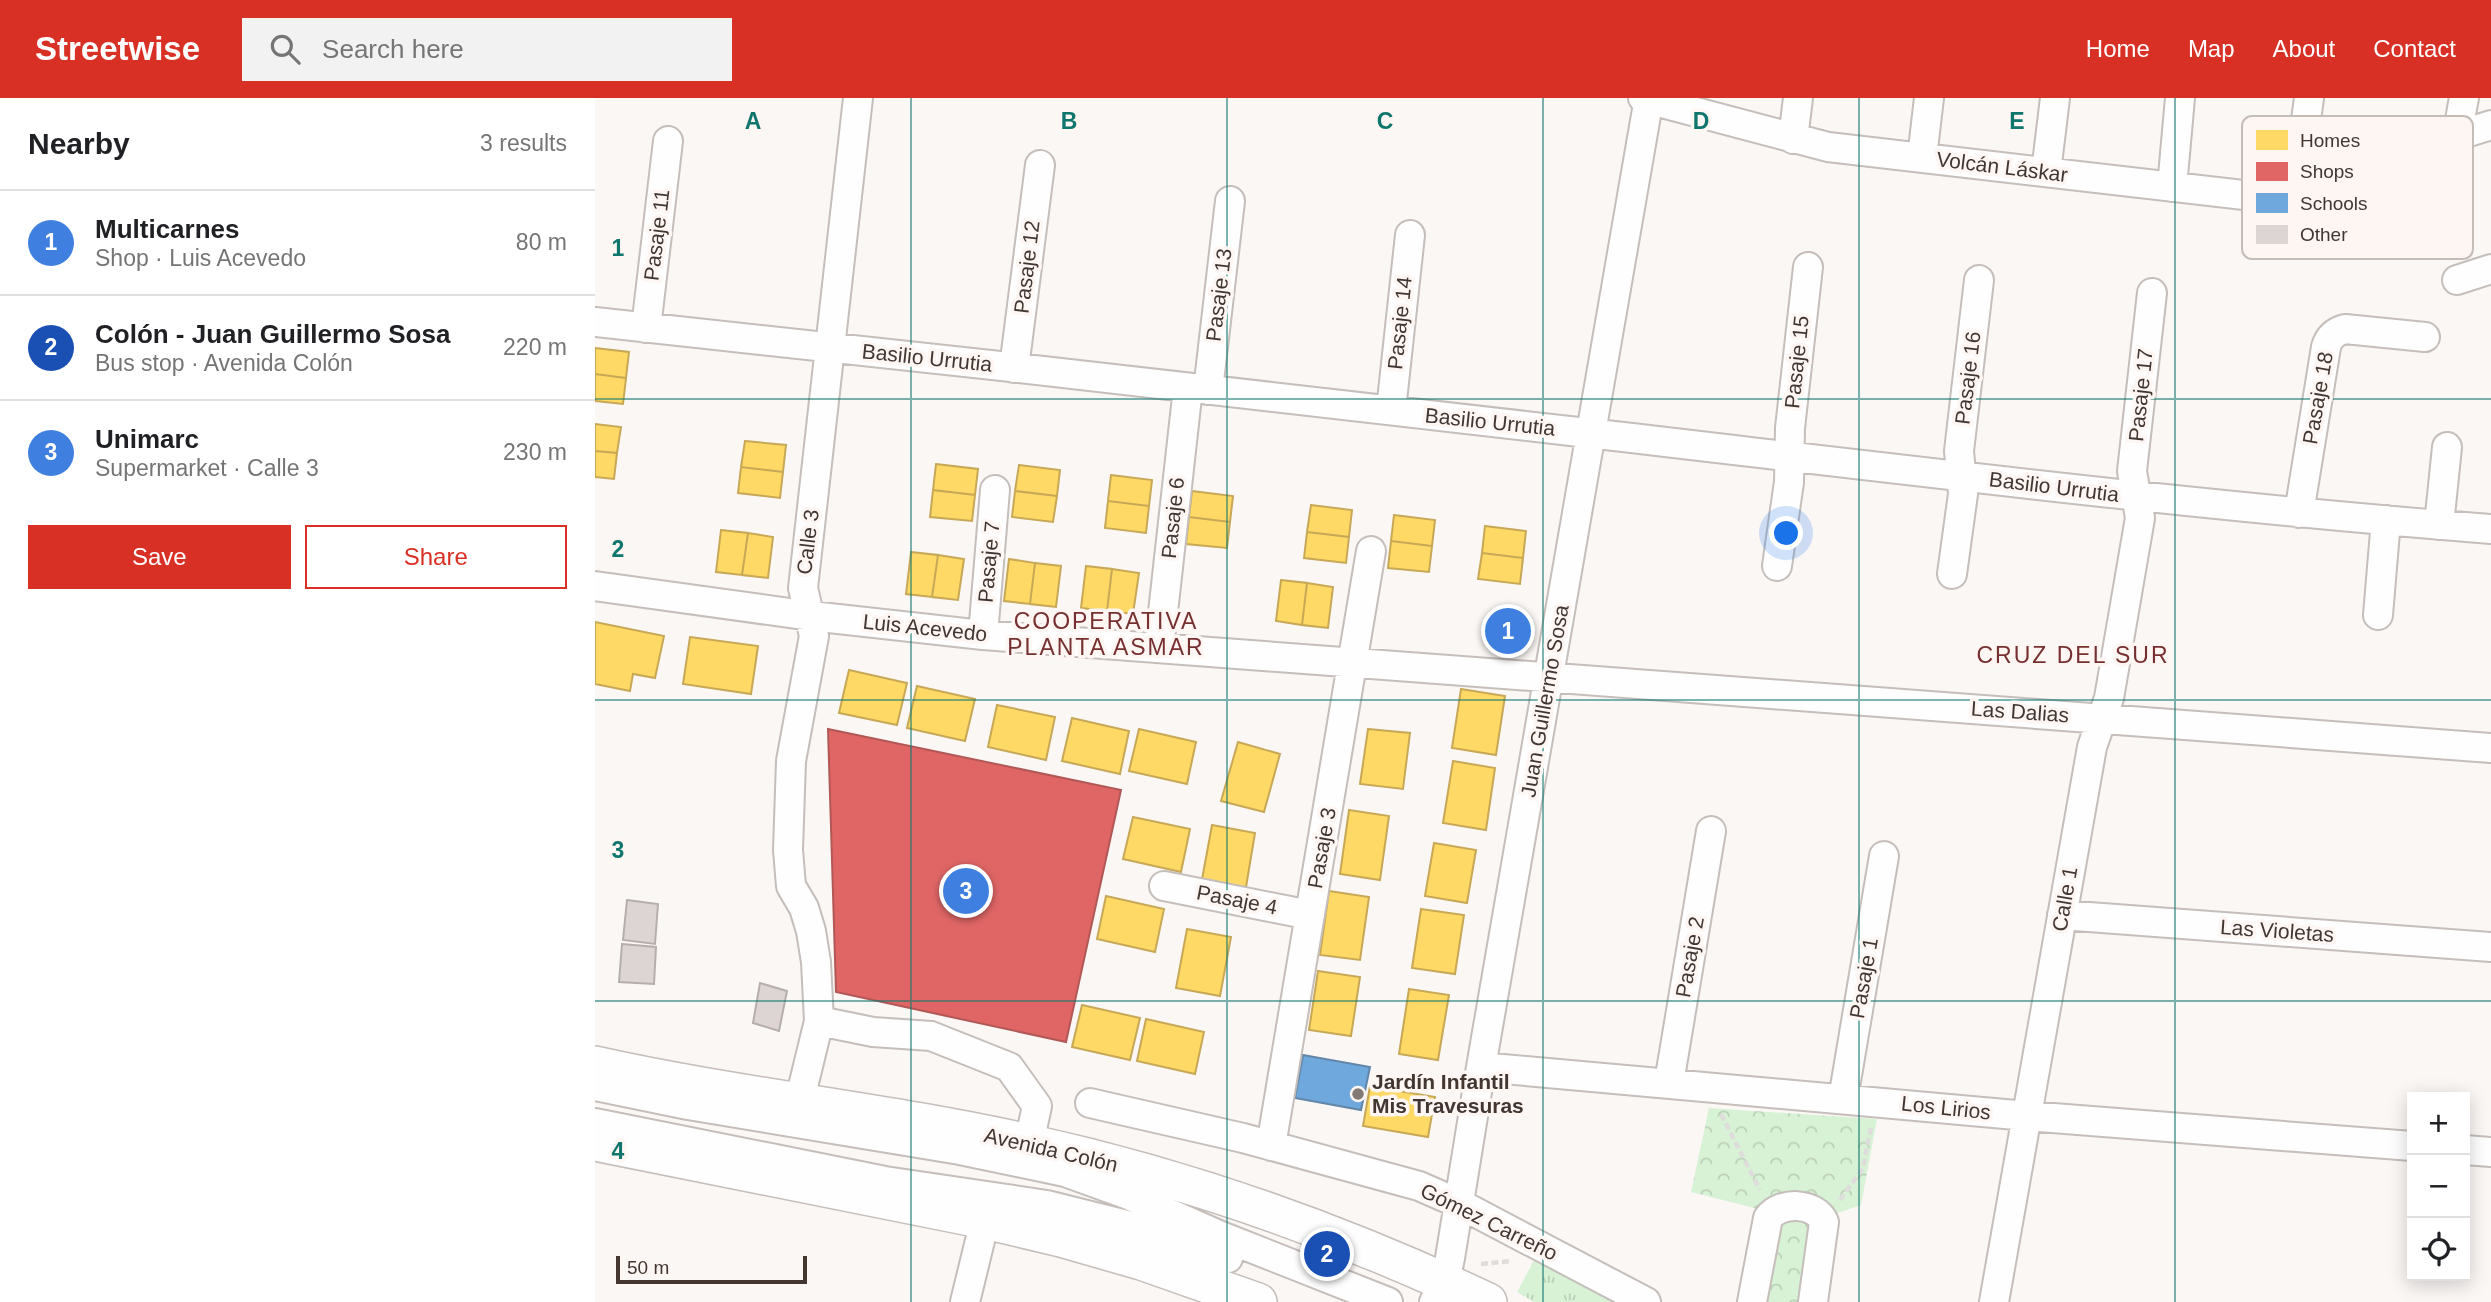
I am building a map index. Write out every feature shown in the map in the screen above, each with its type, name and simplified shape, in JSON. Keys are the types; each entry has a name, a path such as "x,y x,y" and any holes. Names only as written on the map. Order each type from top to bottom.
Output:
{"main road":[{"name":"Avenida Colón","path":"595,1065 722,1091 913,1120 1029,1143 1140,1171 1266,1209 1325,1231 1440,1292 1488,1302"},
{"path":"595,1142 985,1220 1061,1238 1141,1261 1258,1302"}],"street":[{"name":"Calle 3","path":"799,1103 819,1021 816,962 811,931 804,908 791,886 787,850 791,761 814,636 803,588 858,98"},
{"name":"Volcán Láskar","path":"1643,98 1828,147 2242,195"},
{"name":"Juan Guillermo Sosa","path":"1440,1292 1458,1203 1649,98"},
{"path":"1793,139 1798,98"},
{"path":"1922,158 1929,98"},
{"path":"2046,172 2055,98"},
{"path":"2172,187 2181,98"},
{"path":"2307,116 2309,98"},
{"path":"2460,116 2464,98"},
{"path":"2473,131 2491,125"},
{"name":"Pasaje 11","path":"646,328 669,141"},
{"name":"Pasaje 12","path":"1014,368 1040,165"},
{"name":"Pasaje 13","path":"1198,389 1230,201"},
{"name":"Pasaje 14","path":"1391,411 1410,234"},
{"name":"Pasaje 15","path":"1777,566 1789,482 1790,428 1808,267"},
{"path":"2457,279 2491,270"},
{"name":"Pasaje 16","path":"1952,574 1962,494 1959,451 1979,281"},
{"name":"Pasaje 17","path":"2137,497 2132,471 2152,293"},
{"name":"Basilio Urrutia","path":"595,322 1592,433 2137,497 2491,529"},
{"name":"Pasaje 18","path":"2299,513 2329,339 2336,332 2345,329 2425,337"},
{"name":"Pasaje 6","path":"1159,648 1198,389"},
{"path":"2439,525 2447,447"},
{"name":"Pasaje 7","path":"983,635 996,490"},
{"name":"Calle 1","path":"1994,1302 2092,747 2109,698 2140,518 2137,497"},
{"path":"2378,615 2386,520"},
{"name":"Pasaje 3","path":"1271,1146 1371,551"},
{"name":"Luis Acevedo","path":"595,586 811,616 983,635 1549,676"},
{"name":"Las Dalias","path":"1549,676 2491,748"},
{"name":"Pasaje 2","path":"1669,1083 1711,831"},
{"name":"Pasaje 1","path":"1843,1099 1884,856"},
{"name":"Pasaje 4","path":"1164,886 1310,915"},
{"name":"Las Violetas","path":"2062,915 2491,947"},
{"path":"819,1021 873,1032 931,1036 1009,1068 1037,1105 1029,1143"},
{"name":"Los Lirios","path":"1481,1067 2027,1116 2407,1146"},
{"path":"595,1086 688,1105 960,1150 1065,1172 1126,1194 1221,1236 1388,1302"},
{"name":"Gómez Carreño","path":"1090,1103 1243,1138 1419,1186 1458,1203 1647,1302"},
{"path":"595,1123 885,1181 1047,1205 1088,1214 1209,1251 1340,1302"},
{"path":"2470,1150 2491,1152"},
{"path":"1752,1302 1766,1225 1797,1212 1824,1227 1813,1302"},
{"path":"965,1302 985,1220"}],"path":[{"path":"1707,1087 1797,1212 1849,1191 1863,1168 1875,1101"}],"green space":[{"path":"1709,1108 1877,1119 1861,1205 1814,1221 1800,1302 1763,1302 1774,1213 1691,1192"},
{"path":"1536,1257 1617,1302 1534,1302 1517,1292"}],"building: Homes":[{"path":"595,348 629,352 626,378 595,374"},
{"path":"595,374 626,378 623,404 595,401"},
{"path":"595,424 621,427 617,453 595,451"},
{"path":"745,441 786,445 783,472 741,467"},
{"path":"595,451 617,453 614,479 595,477"},
{"path":"936,464 978,469 975,495 933,490"},
{"path":"1019,465 1060,470 1057,496 1015,491"},
{"path":"741,467 783,472 780,498 738,493"},
{"path":"1111,475 1152,480 1149,506 1108,501"},
{"path":"933,490 975,495 972,521 930,517"},
{"path":"1015,491 1057,496 1053,522 1012,517"},
{"path":"1192,491 1233,496 1230,522 1189,517"},
{"path":"1108,501 1149,506 1146,533 1105,528"},
{"path":"1311,505 1352,510 1349,537 1307,532"},
{"path":"1394,515 1435,520 1432,546 1391,541"},
{"path":"1189,517 1230,522 1227,548 1186,544"},
{"path":"1485,526 1526,531 1523,558 1482,553"},
{"path":"721,530 748,533 742,575 716,572"},
{"path":"1307,532 1349,537 1346,563 1304,558"},
{"path":"748,533 773,537 768,578 742,575"},
{"path":"1391,541 1432,546 1429,572 1388,568"},
{"path":"911,552 938,555 932,597 906,594"},
{"path":"1482,553 1523,558 1520,584 1478,579"},
{"path":"938,555 964,559 958,600 932,597"},
{"path":"1009,559 1035,563 1030,604 1004,601"},
{"path":"1035,563 1061,566 1056,607 1030,604"},
{"path":"1086,566 1112,569 1107,611 1081,608"},
{"path":"1112,569 1139,573 1133,614 1107,611"},
{"path":"1281,580 1307,583 1302,625 1276,621"},
{"path":"1307,583 1333,587 1328,628 1302,625"},
{"path":"595,622 664,636 655,678 633,674 630,691 595,684"},
{"path":"690,637 758,646 751,694 683,684"},
{"path":"849,670 907,683 897,725 839,713"},
{"path":"917,686 975,699 965,741 907,728"},
{"path":"1461,689 1505,696 1496,755 1452,748"},
{"path":"997,705 1055,717 1046,760 988,747"},
{"path":"1072,718 1129,731 1120,774 1062,761"},
{"path":"1139,729 1196,742 1187,784 1129,771"},
{"path":"1368,729 1410,733 1403,789 1360,784"},
{"path":"1238,742 1280,754 1264,812 1221,801"},
{"path":"1453,761 1495,768 1486,830 1443,823"},
{"path":"1349,810 1389,816 1380,880 1340,874"},
{"path":"1133,817 1190,829 1181,872 1123,859"},
{"path":"1212,825 1255,833 1245,893 1201,885"},
{"path":"1434,843 1476,850 1467,903 1425,896"},
{"path":"1329,891 1369,897 1360,960 1320,955"},
{"path":"1106,896 1164,909 1155,952 1097,939"},
{"path":"1421,909 1464,915 1455,974 1412,968"},
{"path":"1187,929 1231,937 1220,996 1176,988"},
{"path":"1318,971 1360,977 1351,1036 1309,1030"},
{"path":"1409,989 1449,995 1438,1060 1399,1054"},
{"path":"1082,1005 1140,1018 1130,1060 1072,1047"},
{"path":"1146,1019 1204,1032 1195,1074 1137,1061"},
{"path":"1370,1086 1435,1097 1428,1137 1363,1126"}],"building: Shops":[{"path":"1500,608 1521,610 1516,653 1495,651"},
{"path":"828,729 1121,790 1066,1042 836,992"}],"building: Schools":[{"path":"1303,1055 1370,1067 1361,1110 1295,1098"}],"building: Other":[{"path":"627,900 658,904 655,944 623,940"},
{"path":"622,944 656,947 654,984 619,982"},
{"path":"760,983 787,991 779,1031 753,1023"}],"place":[{"name":"Multicarnes","path":"1508,631"},
{"name":"Unimarc","path":"966,891"},
{"name":"Jardín Infantil Mis Travesuras","path":"1358,1094"},
{"name":"Colón - Juan Guillermo Sosa","path":"1327,1254"}],"district":[{"name":"COOPERATIVA PLANTA ASMAR","path":"1106,634"},
{"name":"CRUZ DEL SUR","path":"2073,655"}]}
